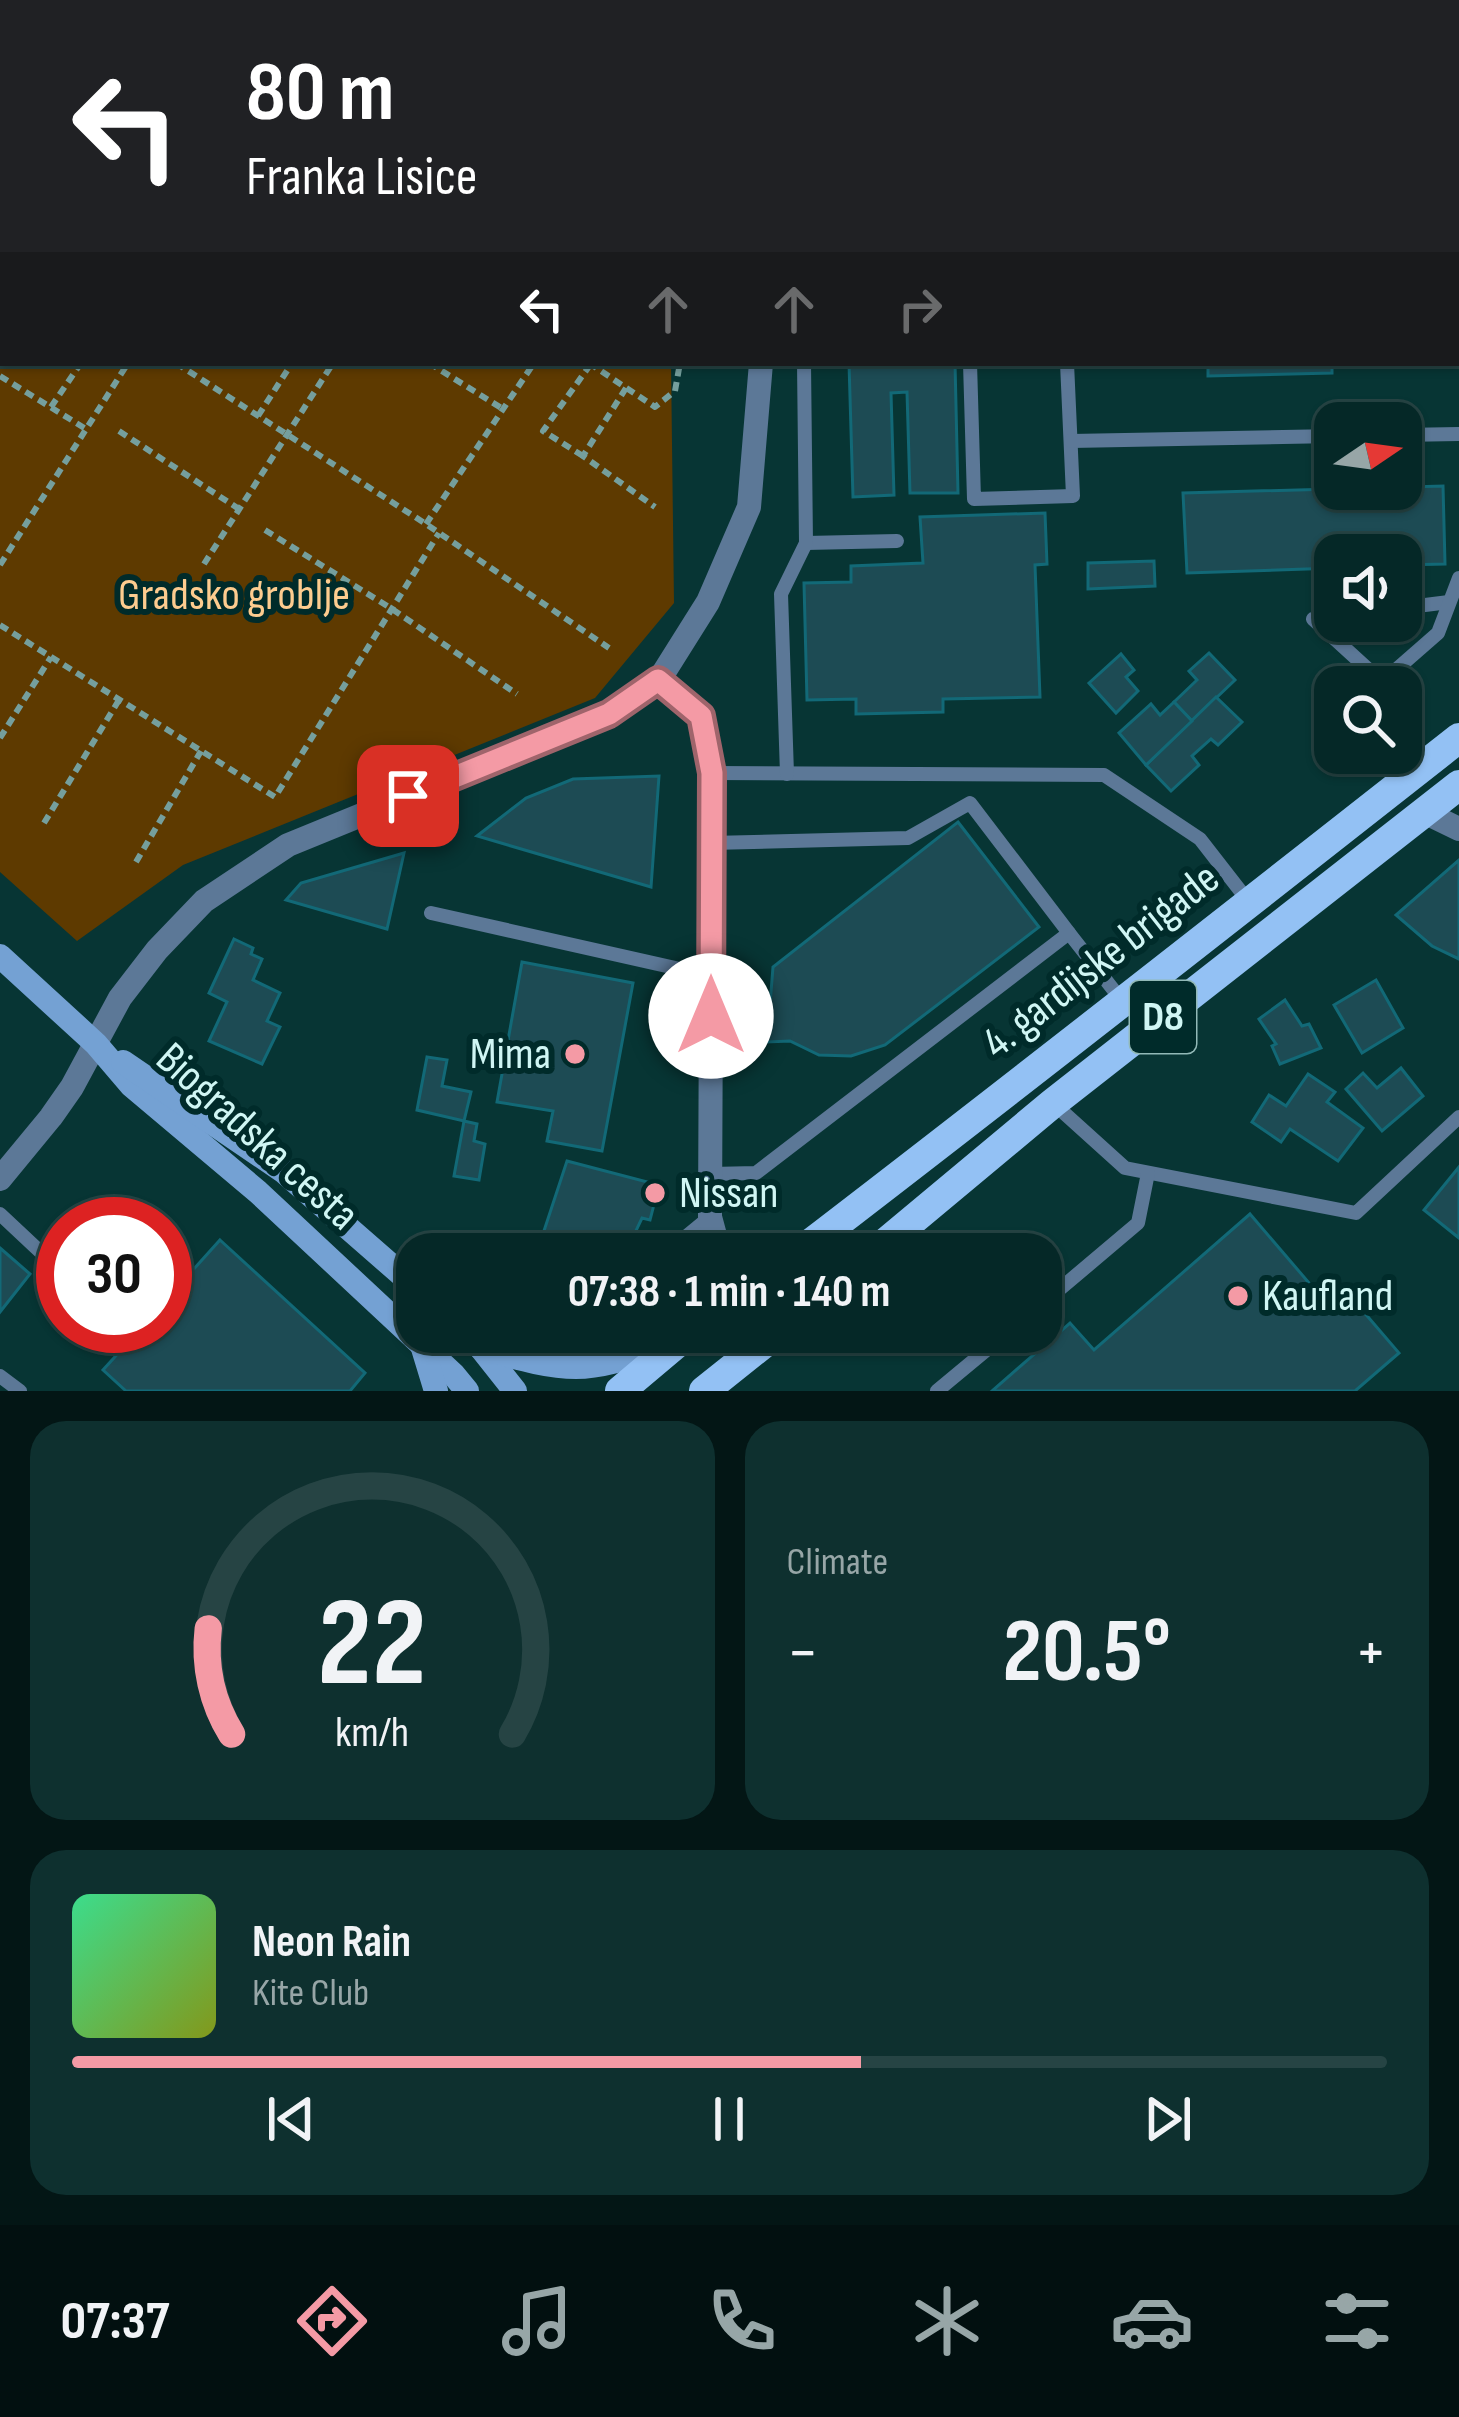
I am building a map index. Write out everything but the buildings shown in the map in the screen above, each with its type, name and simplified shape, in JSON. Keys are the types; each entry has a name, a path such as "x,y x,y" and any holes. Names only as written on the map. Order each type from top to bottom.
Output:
{"main road":[{"name":"4. gardijske brigade","path":"824,1233 1459,738"},
{"name":"4. gardijske brigade","path":"897,1233 1053,1103 1447,819 1459,785"},
{"name":"Biogradska cesta","path":"0,956 96,1044 130,1085 258,1192 396,1319"},
{"name":"Biogradska cesta","path":"96,1044 283,1171 396,1270"},
{"path":"425,1353 436,1391"},
{"name":"Biogradska cesta","path":"432,1353 467,1391"},
{"path":"484,1353 515,1391"},
{"path":"509,1353 578,1367 640,1353"},
{"path":"620,1391 664,1353"},
{"path":"704,1391 752,1353"}],"street":[{"path":"0,1179 51,1117 120,998 204,901 288,845 609,714 658,680 708,602 749,507 761,366"},
{"path":"658,680 701,716 712,773 710,1216 714,1233"}],"lane":[{"path":"787,774 781,594 806,543 804,366"},
{"path":"970,366 974,499 1073,496 1067,366"},
{"path":"1422,435 1459,434"},
{"path":"1071,441 1314,436"},
{"path":"806,543 897,541"},
{"path":"1338,642 1382,682 1438,633 1459,578"},
{"path":"1422,605 1449,602"},
{"path":"712,773 1104,775 1200,839 1249,902"},
{"path":"711,843 908,838 970,803 1123,1002"},
{"path":"431,913 711,976"},
{"path":"710,1174 756,1173 1069,933"},
{"path":"1053,1103 1124,1168 1356,1214 1459,1117"},
{"path":"1062,1287 1138,1223 1148,1173"},
{"path":"0,1214 36,1248"},
{"path":"689,1233 710,1216"},
{"path":"937,1391 983,1353"},
{"path":"0,1376 20,1391"}],"path":[{"path":"51,407 78,366"},
{"path":"0,565 126,366"},
{"path":"181,366 609,648"},
{"path":"258,416 290,366"},
{"path":"204,564 331,366"},
{"path":"434,366 503,409"},
{"path":"426,524 532,366"},
{"path":"589,366 543,431 655,507"},
{"path":"593,366 656,407 674,391 679,366"},
{"path":"1,377 86,429"},
{"path":"583,456 626,388"},
{"path":"119,431 239,509"},
{"path":"265,530 517,694"},
{"path":"0,625 275,797 440,533"},
{"path":"0,738 51,657"},
{"path":"44,823 119,700"},
{"path":"136,862 201,751"}],"green space":[{"name":"Gradsko groblje","path":"0,366 671,366 674,603 595,698 183,865 77,941 0,872"}],"place":[{"name":"Mima","path":"575,1054"},
{"name":"Nissan","path":"655,1193"},
{"name":"Kaufland","path":"1238,1296"}],"route":[{"path":"408,796 609,714 658,680 701,716 712,773 711,1016"}]}
